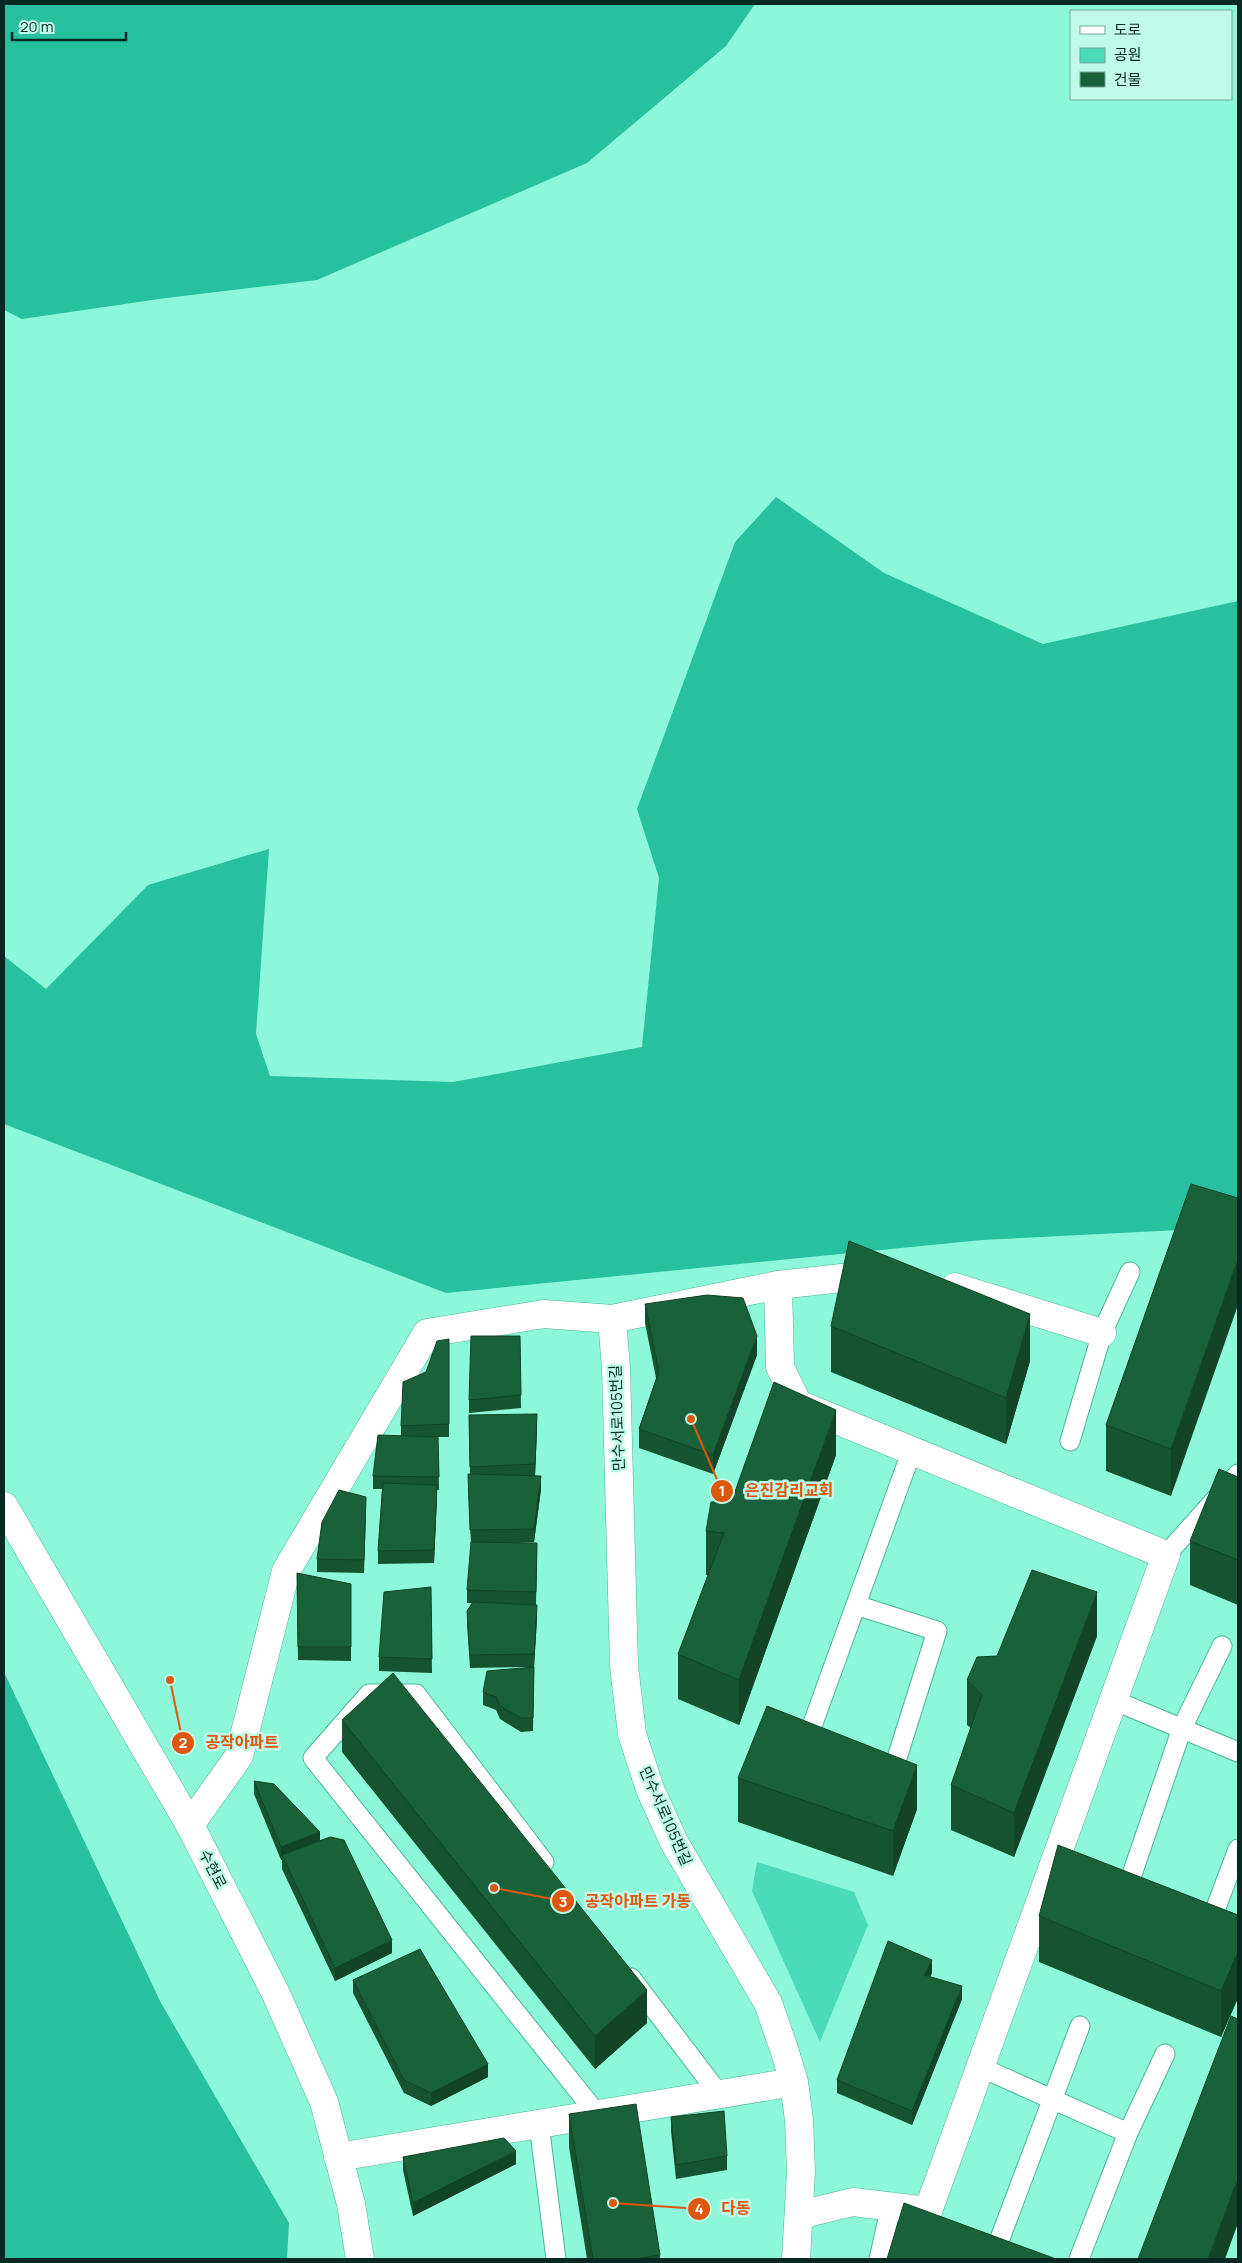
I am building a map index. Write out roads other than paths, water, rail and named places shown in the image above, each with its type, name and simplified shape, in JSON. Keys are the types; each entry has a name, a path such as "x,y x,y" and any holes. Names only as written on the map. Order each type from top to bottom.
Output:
{"street":[{"path":"190,1826 239,1756 286,1571 427,1333 544,1314 612,1318 778,1285 904,1272"},
{"path":"932,1280 1102,1333"},
{"path":"778,1285 780,1368 798,1404 1166,1555 928,2211 853,2202 799,2215"},
{"name":"만수서로105번길","path":"612,1318 616,1368 624,1666 632,1734 650,1789 674,1842 768,2003 794,2082 800,2128 801,2172 796,2259"},
{"name":"수현로","path":"4,1506 190,1826 276,1994 324,2102 351,2204 360,2259"},
{"path":"338,2157 794,2082"}],"lane":[{"path":"1070,1441 1102,1333 1130,1272"},
{"path":"808,1738 912,1450"},
{"path":"1166,1555 1238,1474"},
{"path":"856,1606 937,1631 897,1758"},
{"path":"1126,1892 1182,1728 1222,1646"},
{"path":"553,1874 416,1694 369,1694 313,1758 598,2114"},
{"path":"1113,1700 1238,1752"},
{"path":"1208,1929 1238,1850"},
{"path":"618,1960 719,2094"},
{"path":"993,2256 1051,2098 1080,2026"},
{"path":"1079,2259 1128,2133 1165,2054"},
{"path":"980,2066 1128,2133"},
{"path":"539,2124 556,2259"},
{"path":"878,2259 891,2206"}],"place":[{"name":"은진감리교회","path":"691,1419"},
{"name":"공작아파트","path":"170,1680"},
{"name":"공작아파트 가동","path":"494,1888"},
{"name":"다동","path":"613,2203"}]}
